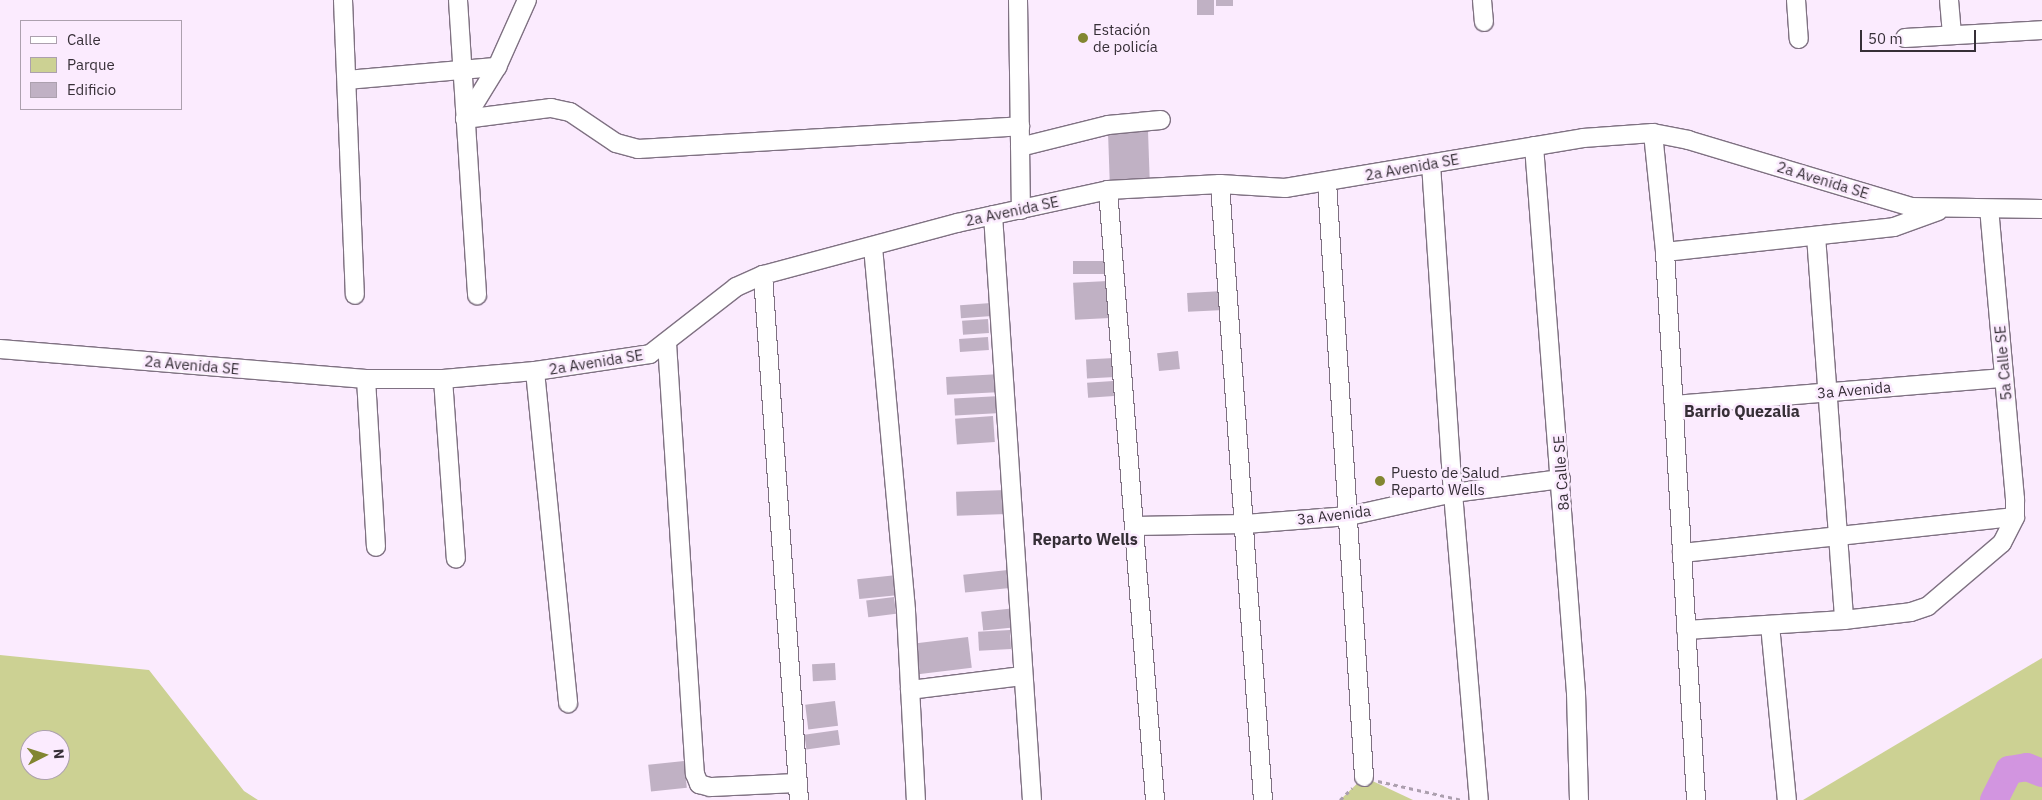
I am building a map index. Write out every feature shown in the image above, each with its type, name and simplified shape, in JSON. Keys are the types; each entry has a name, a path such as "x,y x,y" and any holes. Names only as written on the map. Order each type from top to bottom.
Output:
{"street":[{"path":"343,0 355,295"},
{"path":"458,0 461,72 477,295"},
{"path":"465,119 497,67 527,0"},
{"path":"1018,0 1022,210"},
{"path":"1482,0 1484,22"},
{"path":"1796,0 1799,39"},
{"path":"1949,0 1952,34"},
{"path":"1905,38 2042,30"},
{"path":"347,80 461,72 497,67"},
{"path":"465,119 551,108 570,112 616,144 638,149 1020,126"},
{"path":"1020,147 1108,125 1161,120"},
{"path":"1653,133 1666,252 1696,800"},
{"name":"2a Avenida SE","path":"0,349 366,379 443,379 535,371 650,354 667,343 736,287 763,275 994,215 1108,190 1220,184 1285,188 1583,138 1653,133 1716,148 1910,207 1989,210 2042,209"},
{"name":"8a Calle SE","path":"1534,146 1576,693 1579,800"},
{"path":"1431,164 1453,493 1479,800"},
{"path":"1327,182 1364,777"},
{"path":"1220,184 1263,800"},
{"path":"1108,190 1155,800"},
{"path":"1666,252 1894,227 1945,208"},
{"name":"5a Calle SE","path":"1989,210 2016,517"},
{"path":"994,215 1032,800"},
{"path":"1816,236 1844,620"},
{"path":"873,247 910,690 916,800"},
{"path":"667,343 695,774 699,784 710,787 798,792 763,275"},
{"path":"535,371 568,703"},
{"name":"3a Avenida","path":"1674,405 2004,378"},
{"path":"366,379 376,547"},
{"path":"443,379 456,559"},
{"name":"3a Avenida","path":"1135,526 1245,524 1349,516 1453,493 1561,479"},
{"path":"1682,552 2016,517"},
{"path":"1686,630 1844,620 1911,612 1928,606 2002,543 2016,517"},
{"path":"1770,625 1787,800"},
{"path":"910,690 1024,676"}],"path":[{"path":"1340,800 1364,777 1462,800"}],"green space":[{"path":"0,655 149,670 244,791 258,800 0,800"},
{"path":"2042,658 2042,800 1803,800"},
{"path":"1364,777 1413,800 1340,800"}],"building":[{"path":"1197,0 1214,0 1214,15 1197,15"},
{"path":"1216,0 1233,0 1233,6 1216,6"},
{"path":"1148,131 1150,180 1110,181 1108,132"},
{"path":"1073,261 1105,261 1105,274 1073,274"},
{"path":"1108,281 1110,318 1075,320 1073,283"},
{"path":"1223,291 1224,310 1188,312 1187,293"},
{"path":"991,303 992,316 961,318 960,305"},
{"path":"988,319 989,333 963,335 962,321"},
{"path":"988,337 989,350 960,352 959,339"},
{"path":"1178,351 1180,369 1159,371 1157,353"},
{"path":"1114,358 1115,377 1087,378 1086,359"},
{"path":"1001,374 1002,392 947,395 946,377"},
{"path":"1113,381 1114,396 1088,398 1087,383"},
{"path":"1000,396 1001,413 955,415 954,398"},
{"path":"993,416 995,442 957,445 955,419"},
{"path":"1006,490 1007,514 957,516 956,492"},
{"path":"1008,570 1010,588 965,593 963,575"},
{"path":"897,575 899,595 859,599 857,579"},
{"path":"894,597 896,614 868,617 866,600"},
{"path":"1016,608 1018,627 983,631 981,612"},
{"path":"1010,630 1011,649 979,651 978,632"},
{"path":"968,637 972,668 918,674 914,644"},
{"path":"835,663 836,680 813,681 812,664"},
{"path":"835,701 838,726 808,729 805,705"},
{"path":"838,730 840,745 806,750 804,735"},
{"path":"684,761 687,788 651,792 648,765"}],"waterway":[{"path":"1994,800 2009,770 2027,767 2042,773"}],"place":[{"name":"Estación de policía","path":"1083,38"},
{"name":"Puesto de Salud Reparto Wells","path":"1380,481"}],"district":[{"name":"Barrio Quezalia","path":"1742,411"},
{"name":"Reparto Wells","path":"1085,539"}]}
